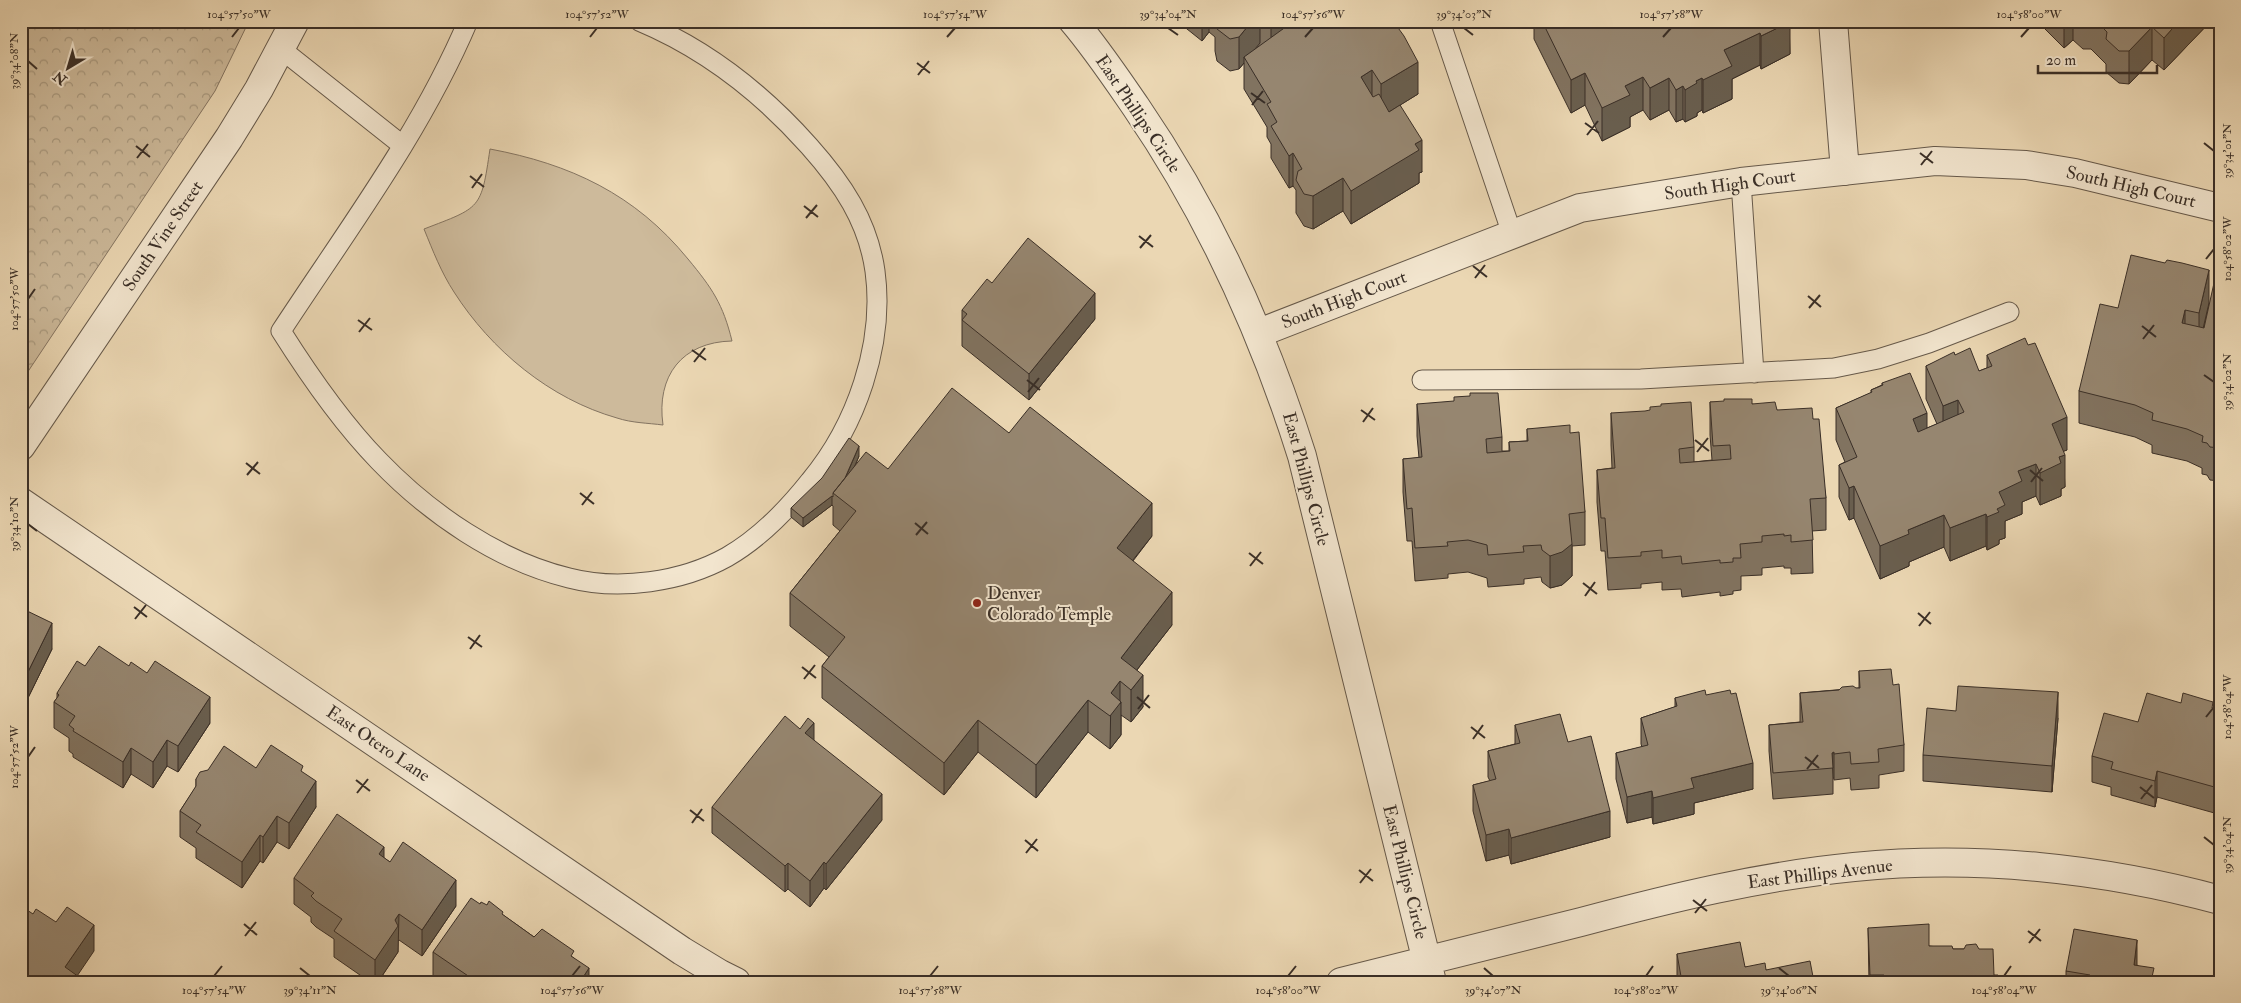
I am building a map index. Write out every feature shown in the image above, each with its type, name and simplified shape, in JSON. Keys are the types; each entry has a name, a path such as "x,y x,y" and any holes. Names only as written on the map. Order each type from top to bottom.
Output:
{"street":[{"name":"South Vine Street","path":"21,446 229,138 281,49 295,21"},
{"name":"East Phillips Circle","path":"1073,21 1120,83 1159,140 1196,202 1230,266 1259,333 1282,394 1302,456 1430,971"},
{"path":"1833,21 1845,171"},
{"name":"South High Court","path":"1259,333 1580,208 1741,182 1935,161 2026,165 2075,173 2220,208"},
{"name":"East Otero Lane","path":"21,502 682,951 736,982"},
{"name":"East Phillips Avenue","path":"1430,971 1732,885 1855,867 1917,863 1982,863 2046,868 2188,891 2220,900"},
{"path":"1340,982 1430,971"}],"lane":[{"path":"468,21 436,90 281,331 311,378 344,423 379,462 417,497 449,522 483,543 525,563 569,578 596,582 650,582 702,568 727,556 762,532 793,502 818,472 839,439 856,404 868,367 876,328 878,299 875,269 868,241 851,200 840,182 790,124 759,94 724,67 692,47 639,21"},
{"path":"1440,21 1512,234"},
{"path":"281,49 402,145"},
{"path":"1741,182 1754,373"},
{"path":"1422,380 1641,379 1834,368 1878,359 1929,343 2009,312"}],"green space":[{"path":"21,21 249,21 215,91 21,382"},
{"path":"490,149 547,163 574,173 599,185 623,200 646,216 668,236 704,279 716,297 729,328 732,341 714,343 699,348 686,355 676,365 664,391 662,407 663,425 634,422 592,410 546,385 524,370 504,352 469,313 454,292 441,269 424,229 457,216 475,204 484,184"}],"building":[{"path":"1216,21 1252,21 1239,37 1230,39 1217,29"},
{"path":"1294,21 1390,21 1393,27 1396,25 1418,62 1381,84 1372,70 1361,77 1373,97 1379,94 1389,112 1400,105 1422,140 1415,144 1419,150 1351,191 1343,178 1313,196 1304,194 1296,180 1298,171 1302,169 1293,153 1289,156 1271,126 1277,122 1267,104 1271,102 1244,57"},
{"path":"1542,21 1790,22 1761,36 1760,33 1724,50 1732,66 1703,80 1702,78 1696,81 1697,83 1685,90 1683,86 1676,90 1669,78 1650,88 1643,77 1625,86 1630,95 1602,108 1585,73 1571,80"},
{"path":"2096,21 2179,21 2164,38 2152,27 2129,51 2119,51 2106,39 2107,32"},
{"path":"1028,238 1095,293 1029,374 962,320 967,314 962,310 987,279 992,283"},
{"path":"2131,255 2165,263 2167,260 2209,270 2199,313 2185,310 2182,323 2204,328 2214,283 2220,285 2220,448 2210,447 2207,443 2202,442 2203,436 2187,429 2152,420 2153,413 2135,405 2079,391 2100,304 2118,308"},
{"path":"2025,338 2028,345 2035,343 2067,417 2052,424 2065,455 2059,457 2061,463 2040,473 2036,464 2018,471 2022,481 1999,492 2005,505 1997,509 1999,512 1987,517 1986,514 1950,528 1944,515 1908,530 1909,534 1880,546 1854,486 1849,488 1839,465 1857,457 1836,408 1872,392 1871,390 1883,385 1882,383 1910,373 1927,413 1913,419 1918,432 1964,412 1958,400 1943,406 1926,366 1954,352 1955,355 1970,348 1979,371 1992,366 1987,355"},
{"name":"Denver Colorado Temple","path":"952,388 1009,433 1030,407 1152,503 1117,548 1172,592 1121,658 1143,675 1131,690 1120,681 1111,693 1121,702 1110,716 1088,700 1036,765 978,720 944,763 822,666 845,637 790,593 856,511 833,493 866,452 888,469"},
{"path":"1470,393 1498,393 1502,437 1486,439 1487,453 1510,451 1509,442 1528,441 1527,429 1570,425 1570,433 1579,432 1585,512 1569,514 1572,544 1562,552 1550,556 1542,550 1541,545 1523,546 1524,552 1488,555 1487,545 1468,540 1447,542 1448,546 1415,548 1412,508 1407,509 1403,459 1422,457 1417,404 1454,401 1454,397 1470,396"},
{"path":"1724,399 1752,399 1752,404 1775,402 1777,410 1812,408 1813,419 1819,419 1826,498 1810,499 1813,540 1791,542 1791,535 1784,536 1784,534 1762,536 1762,542 1740,544 1741,558 1733,558 1733,562 1720,563 1720,560 1682,564 1681,556 1662,558 1662,550 1641,552 1641,556 1608,558 1605,518 1601,518 1597,470 1615,468 1611,413 1645,411 1650,410 1650,407 1661,406 1661,404 1691,402 1694,447 1679,449 1680,463 1731,459 1730,445 1713,446 1710,402 1724,401"},
{"path":"849,438 859,446 845,478 833,493 833,497 803,518 791,508 822,478"},
{"path":"21,608 52,623 25,678 21,677"},
{"path":"99,646 129,666 131,662 147,673 155,661 210,697 178,746 167,740 153,762 131,748 123,762 73,731 74,729 69,725 75,716 54,702 59,695 57,693 77,661 85,666"},
{"path":"1891,669 1893,685 1899,684 1904,745 1878,749 1879,762 1851,764 1850,752 1834,754 1834,752 1832,753 1833,768 1773,773 1769,725 1803,722 1800,693 1839,690 1842,687 1853,686 1860,688 1859,671"},
{"path":"1958,686 2058,692 2052,766 1923,755 1927,708 1956,711"},
{"path":"1705,690 1706,695 1730,690 1731,694 1736,693 1753,763 1691,778 1694,788 1653,798 1652,791 1627,797 1616,753 1648,745 1641,718 1677,706 1675,698"},
{"path":"2147,693 2181,703 2183,693 2213,702 2212,708 2220,710 2220,783 2218,788 2157,771 2155,781 2111,769 2113,762 2092,756 2104,713 2138,722"},
{"path":"1560,714 1568,742 1591,736 1610,811 1511,838 1509,829 1486,835 1473,785 1496,779 1488,751 1520,743 1515,725"},
{"path":"785,716 800,729 808,718 814,723 805,733 882,794 810,881 788,863 785,866 712,807"},
{"path":"271,745 303,766 301,771 316,781 289,823 277,816 263,837 260,835 242,862 196,832 201,825 180,811 196,786 196,779 200,772 208,770 224,746 256,768"},
{"path":"337,814 384,847 379,854 390,862 403,842 456,880 422,930 399,914 395,920 398,926 375,960 334,931 342,919 316,901 311,896 314,893 294,878"},
{"path":"471,898 480,904 481,902 487,905 489,901 503,912 502,914 534,937 542,929 574,951 571,956 589,968 580,982 477,982 433,952"},
{"path":"21,906 33,914 36,909 56,922 67,907 94,925 65,967 86,982 21,982"},
{"path":"1929,924 1929,946 1952,946 1953,949 1964,949 1966,945 1976,944 1979,949 1993,949 1994,975 1998,975 1999,982 1884,982 1884,975 1870,975 1868,928"},
{"path":"2074,929 2137,940 2134,965 2154,968 2152,977 2179,982 2088,982 2090,975 2066,971"},
{"path":"1740,942 1745,967 1765,963 1766,970 1810,961 1814,982 1682,982 1677,954"},
{"path":"1591,978 1592,982 1578,982"}],"place":[{"name":"Denver Colorado Temple","path":"977,603"}]}
